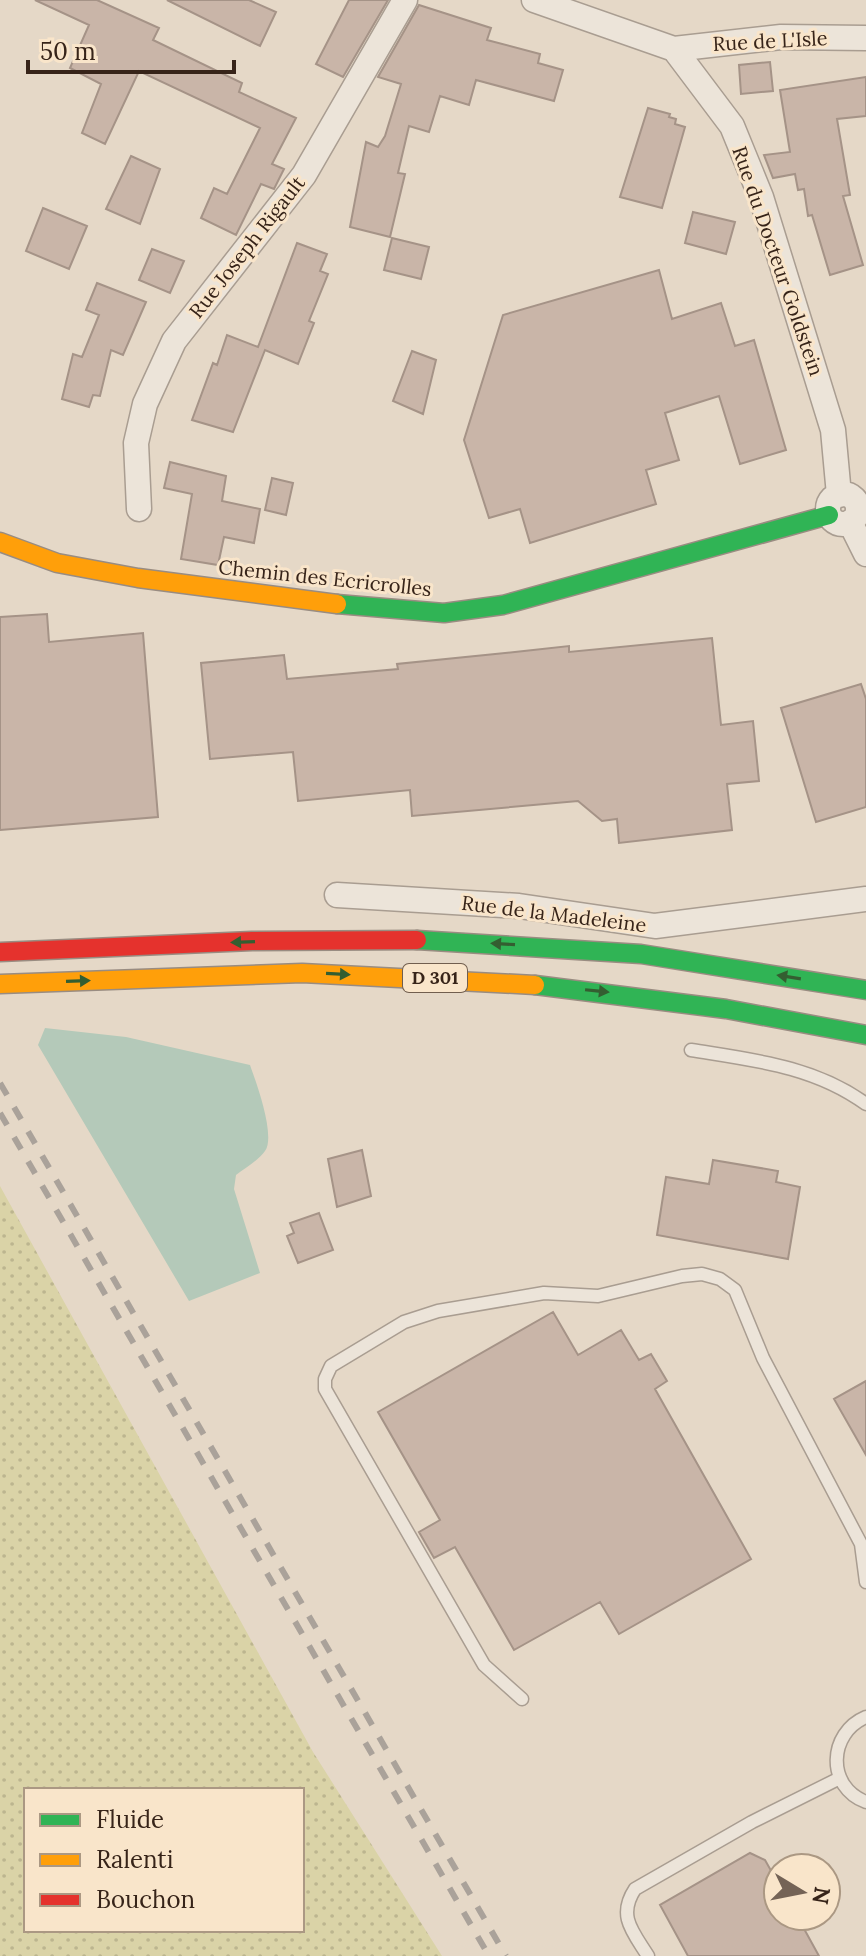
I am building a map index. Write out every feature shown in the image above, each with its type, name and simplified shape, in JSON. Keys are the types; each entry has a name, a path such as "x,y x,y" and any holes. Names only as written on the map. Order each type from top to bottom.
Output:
{"main road":[{"name":"Chemin des Ecricrolles","path":"0,542 57,563 138,578 369,608 444,613 503,605 839,511"},
{"name":"D 301","path":"0,952 300,941 505,943 678,960 866,990"},
{"name":"D 301","path":"0,984 302,973 504,981 663,998 866,1035"}],"street":[{"name":"Rue Joseph Rigault","path":"139,509 136,443 145,404 174,341 304,175 405,0"},
{"path":"534,0 674,49"},
{"name":"Rue de L'Isle","path":"674,49 781,37 866,38"},
{"name":"Rue du Docteur Goldstein","path":"674,49 732,126 761,197 833,430 839,511 866,554"},
{"name":"Rue de la Madeleine","path":"337,895 519,906 655,926 866,899"}],"lane":[{"path":"691,1050 787,1066 842,1087 866,1104"},
{"path":"522,1699 484,1665 325,1389 325,1379 331,1366 404,1322 438,1311 513,1296 544,1293 598,1296 682,1276 702,1274 720,1279 735,1290 763,1358 861,1544 866,1582"},
{"path":"866,1717 850,1726 841,1737 835,1765 848,1791 866,1802"},
{"path":"648,1956 626,1920 625,1904 635,1889 752,1822 840,1778"}],"shaded area":[{"path":"45,1028 126,1037 250,1065 264,1109 268,1144 259,1158 236,1175 234,1189 260,1273 189,1301 38,1045"},
{"path":"0,1186 313,1752 442,1956 0,1956"}],"building":[{"path":"35,0 97,0 159,28 153,40 242,83 239,92 296,118 272,164 284,169 274,189 261,184 236,235 201,218 214,188 227,194 260,128 139,71 105,144 82,133 101,84 70,68 89,25"},
{"path":"167,0 249,0 276,12 260,46"},
{"path":"349,0 388,0 343,77 316,64"},
{"path":"419,5 491,28 487,40 540,54 538,63 563,70 554,101 476,80 469,105 440,96 429,132 409,126 398,173 405,174 390,237 350,227 366,142 378,147 385,136 401,84 378,77"},
{"path":"770,62 773,91 741,94 739,65"},
{"path":"866,77 866,116 837,119 850,195 843,196 863,265 830,275 812,215 808,216 804,189 798,190 795,174 773,178 764,155 790,152 780,90"},
{"path":"648,108 670,114 669,117 676,119 675,124 685,127 662,208 620,197"},
{"path":"131,156 160,169 140,224 106,209"},
{"path":"43,208 87,226 69,269 26,251"},
{"path":"693,212 735,222 726,254 685,243"},
{"path":"392,238 429,247 421,279 384,270"},
{"path":"297,243 327,254 320,271 328,274 309,321 314,323 298,364 265,350 233,432 192,420 227,335 258,347"},
{"path":"152,249 184,261 170,293 139,280"},
{"path":"659,270 672,319 721,303 735,346 754,340 786,450 740,464 719,396 665,413 679,460 646,470 656,504 530,543 520,509 489,518 464,440 503,315"},
{"path":"97,283 146,302 123,355 111,350 100,396 93,395 89,407 62,399 73,354 82,357 99,315 86,310"},
{"path":"412,351 436,360 423,414 393,401"},
{"path":"170,462 226,476 222,501 260,509 254,543 224,537 218,565 181,559 192,494 164,488"},
{"path":"272,478 293,483 286,515 265,510"},
{"path":"47,614 49,642 143,633 158,817 0,830 0,617"},
{"path":"712,638 721,725 753,721 759,781 727,784 732,830 619,843 617,819 602,821 578,801 412,816 410,790 298,801 293,752 210,759 201,663 284,655 287,679 398,669 397,664 569,646 569,652"},
{"path":"861,684 866,699 866,807 816,822 781,708"},
{"path":"362,1150 371,1196 337,1207 328,1159"},
{"path":"713,1160 778,1171 776,1182 800,1187 788,1259 657,1235 666,1177 709,1184"},
{"path":"319,1213 333,1250 298,1263 287,1236 294,1233 290,1223"},
{"path":"553,1312 578,1355 621,1330 639,1360 651,1354 667,1381 655,1389 751,1559 619,1634 600,1602 514,1650 455,1547 434,1558 419,1532 440,1520 378,1412"},
{"path":"866,1381 866,1455 834,1399"},
{"path":"750,1853 762,1859 762,1932 806,1932 819,1956 688,1956 660,1905"}],"railway":[{"path":"0,1083 506,1956"},
{"path":"0,1113 489,1956"}],"traffic: fast":[{"path":"337,604 444,613 503,605 829,515"},
{"path":"417,940 641,954 866,990"},
{"path":"535,985 726,1009 866,1035"}],"traffic: slow":[{"path":"0,542 57,563 138,578 337,604"},
{"path":"0,984 302,973 535,985"}],"traffic: jam":[{"path":"0,952 252,941 417,940"}]}
